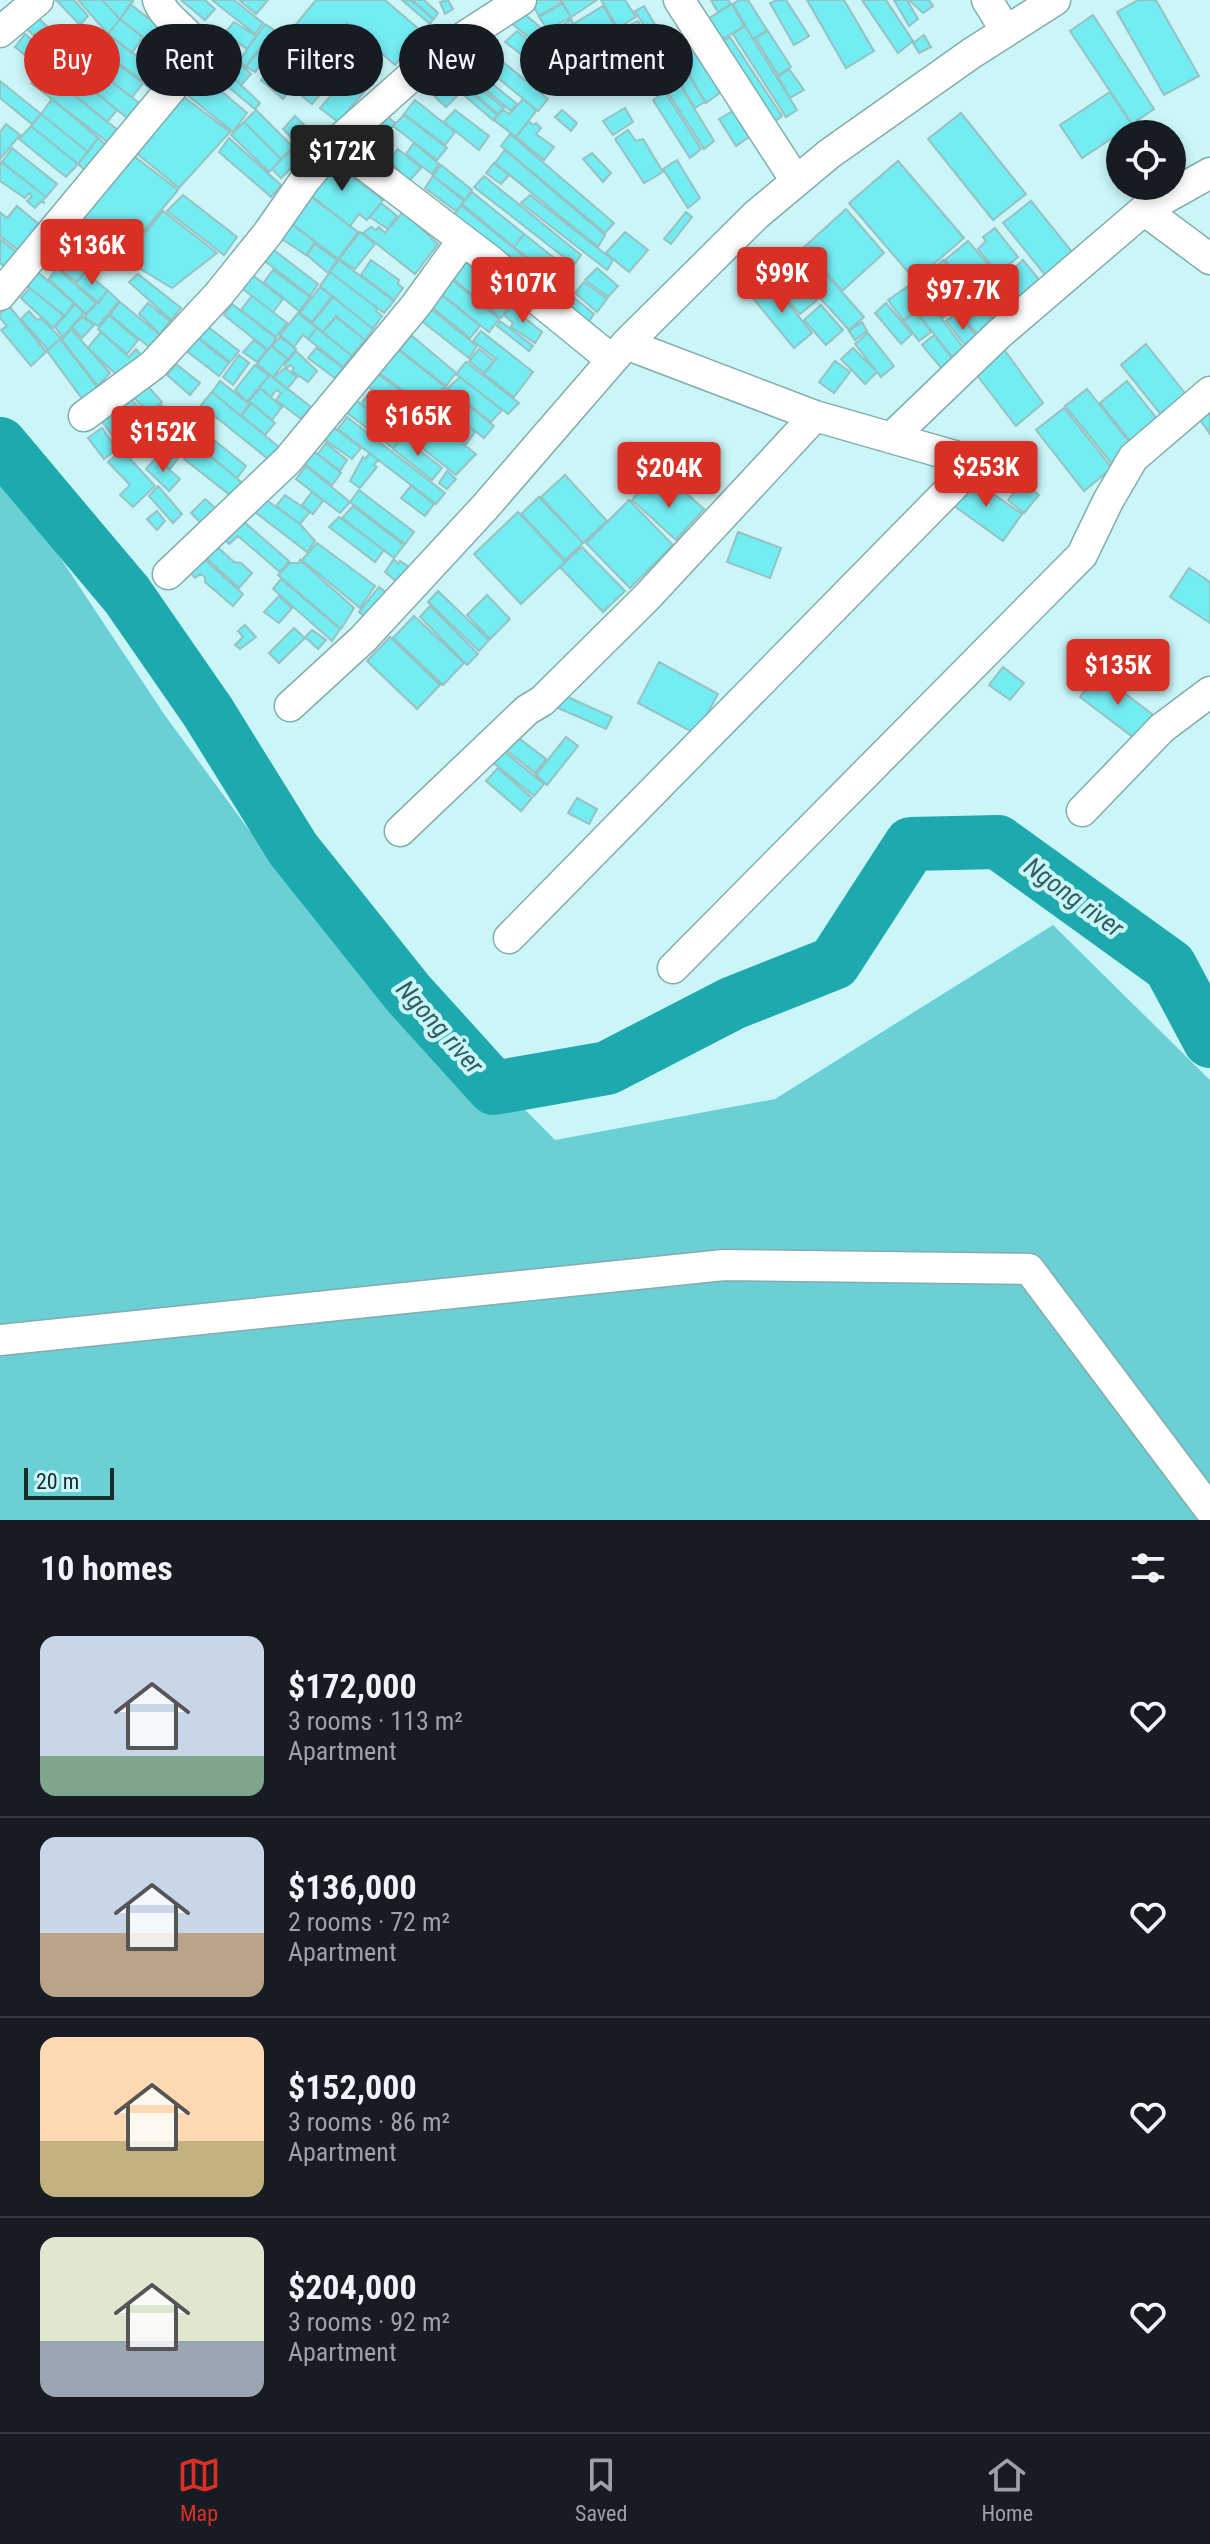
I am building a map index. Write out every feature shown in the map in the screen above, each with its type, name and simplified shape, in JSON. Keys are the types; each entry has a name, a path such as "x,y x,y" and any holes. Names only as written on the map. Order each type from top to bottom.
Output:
{"street":[{"path":"0,32 38,0"},
{"path":"0,295 175,86 189,65 196,47 192,39 167,15 158,0"},
{"path":"84,416 153,365 219,294 336,143 433,57 521,0"},
{"path":"679,0 796,181"},
{"path":"987,0 1006,31"},
{"path":"290,706 379,622 485,507 619,352 696,272 829,154 1055,0"},
{"path":"336,143 463,240 619,352 964,461 965,472 698,749 509,938"},
{"path":"891,438 999,334 1144,210 1210,173"},
{"path":"1144,210 1210,259"},
{"path":"168,574 288,460 416,305 463,240"},
{"path":"673,968 1082,555 1133,458 1210,392"},
{"path":"400,831 527,710 542,701 647,597 815,416"},
{"path":"1082,811 1152,738 1210,692"},
{"path":"0,1340 724,1265 1029,1269 1210,1510"}],"shaded area":[{"path":"0,467 164,714 249,830 555,1140 775,1099 1053,925 1210,1080 1210,1520 0,1520"}],"building":[{"path":"56,0 74,0 88,16 79,24"},
{"path":"78,0 102,0 120,19 116,24 99,24"},
{"path":"102,0 131,0 133,1 120,19"},
{"path":"181,0 205,0 215,9 205,20"},
{"path":"212,0 234,0 263,23 258,24 255,34"},
{"path":"239,0 268,0 256,14"},
{"path":"316,0 385,0 413,24 399,24 399,60 395,65 383,54 383,24 296,24"},
{"path":"402,0 411,0 433,19 430,24"},
{"path":"412,0 424,0 438,13 434,19"},
{"path":"448,0 453,9 445,14 440,2"},
{"path":"559,0 561,3 539,16 531,2"},
{"path":"561,0 597,0 571,17"},
{"path":"601,0 625,0 636,17 625,24 616,24"},
{"path":"711,0 728,0 731,4 718,12"},
{"path":"748,0 767,30 753,39 733,4"},
{"path":"786,0 809,36 794,45 770,3"},
{"path":"807,0 844,0 874,51 846,68"},
{"path":"862,0 886,0 913,41 898,53"},
{"path":"894,0 907,0 918,19 909,26"},
{"path":"909,0 929,0 933,6 923,13"},
{"path":"1138,0 1156,0 1199,76 1164,95 1117,12"},
{"path":"130,4 156,24 136,24 136,32 120,19"},
{"path":"562,4 571,17 559,24 544,24 539,17"},
{"path":"732,4 744,26 718,42 703,22"},
{"path":"603,6 614,24 576,24"},
{"path":"644,6 655,24 643,24 635,11"},
{"path":"522,12 536,24 520,24 520,30 507,20"},
{"path":"34,14 45,24 24,26 22,24"},
{"path":"1093,15 1154,109 1138,120 1129,120 1070,31"},
{"path":"120,19 136,32 136,47 132,53 120,44 120,24 116,24"},
{"path":"745,26 797,110 786,117 733,34"},
{"path":"242,27 256,36 247,49 242,45"},
{"path":"517,31 520,33 520,53 505,42"},
{"path":"768,31 791,67 778,75 755,38"},
{"path":"258,34 258,51 246,66 242,63 242,57"},
{"path":"24,35 24,54 15,47"},
{"path":"924,35 931,47 919,53 913,43"},
{"path":"730,37 782,116 769,126 717,44"},
{"path":"120,43 136,55 136,78 120,65"},
{"path":"693,45 721,92 706,103 693,81"},
{"path":"258,52 255,72 246,67"},
{"path":"504,63 520,76 520,96 544,96 548,99 538,111 504,83"},
{"path":"120,64 136,76 136,92 132,97 120,88"},
{"path":"242,66 251,74 242,84"},
{"path":"789,69 804,90 790,98 778,77"},
{"path":"0,81 41,114 32,124 0,98"},
{"path":"693,82 705,102 695,108 688,96 693,96"},
{"path":"242,86 260,103 255,109 239,96 242,96"},
{"path":"120,88 143,106 131,121 100,96 120,96"},
{"path":"1110,92 1129,120 1106,120 1106,142 1082,158 1060,125"},
{"path":"504,93 517,104 511,111 493,96 504,96"},
{"path":"48,96 76,96 120,132 110,144"},
{"path":"75,96 100,96 117,110 107,122"},
{"path":"178,96 230,132 179,188 135,152"},
{"path":"189,96 227,96 247,113 233,132"},
{"path":"302,96 319,96 312,104"},
{"path":"330,96 361,96 338,122 320,108"},
{"path":"436,96 457,96 446,107"},
{"path":"465,96 475,96 497,115 493,120"},
{"path":"477,96 489,96 504,108 498,114"},
{"path":"668,96 701,149 690,158 653,100"},
{"path":"670,96 687,96 714,141 704,149"},
{"path":"52,99 98,138 88,152 41,114"},
{"path":"523,99 536,111 516,137 494,120 503,110 510,114"},
{"path":"415,100 455,132 445,145 404,114"},
{"path":"625,108 633,122 613,135 603,121"},
{"path":"256,110 293,147 281,159 244,122"},
{"path":"455,110 489,136 479,150 444,122"},
{"path":"562,110 577,123 571,131 555,117"},
{"path":"733,111 749,137 736,146 719,119"},
{"path":"961,113 1026,194 993,220 928,139"},
{"path":"41,114 88,152 78,164 31,126"},
{"path":"404,115 447,148 437,160 393,126"},
{"path":"295,116 321,141 308,155 283,129"},
{"path":"388,117 395,123 374,150 367,144"},
{"path":"529,121 541,128 536,134 554,147 544,160 516,137"},
{"path":"244,122 281,159 269,172 231,135"},
{"path":"6,124 20,135 0,159 0,132"},
{"path":"31,126 78,164 66,177 19,139"},
{"path":"628,130 636,141 643,139 663,172 644,183 615,139"},
{"path":"510,134 614,223 605,233 501,146"},
{"path":"385,137 393,145 383,158 374,150"},
{"path":"98,138 108,147 88,173 78,164"},
{"path":"229,138 281,185 271,197 219,152"},
{"path":"414,143 439,164 432,174 406,154"},
{"path":"12,148 57,184 46,197 2,162"},
{"path":"293,148 302,157 281,178 272,169"},
{"path":"398,149 421,168 409,181 389,161"},
{"path":"505,150 605,235 598,247 495,163"},
{"path":"130,153 178,190 119,261 73,226"},
{"path":"592,153 611,173 603,182 583,159"},
{"path":"328,158 383,200 367,220 359,214 350,226 304,190"},
{"path":"677,160 700,198 688,208 663,169"},
{"path":"0,161 46,197 42,201 45,203 40,202 35,208 27,201 32,196 29,193 25,198 0,181"},
{"path":"898,161 964,238 915,280 849,203"},
{"path":"494,163 509,175 501,184 486,173"},
{"path":"441,165 472,190 465,200 433,176"},
{"path":"433,176 464,201 456,211 425,188"},
{"path":"484,176 581,255 574,265 474,187"},
{"path":"303,191 358,232 338,259 282,216"},
{"path":"472,192 524,234 514,247 462,204"},
{"path":"183,195 237,237 224,255 167,211"},
{"path":"530,195 613,260 607,270 521,203"},
{"path":"1031,201 1073,253 1046,276 1003,223"},
{"path":"381,203 397,216 388,229 370,217"},
{"path":"461,205 594,314 584,329 450,220"},
{"path":"17,206 41,226 21,252 0,236 0,212 7,218"},
{"path":"846,209 884,253 842,291 804,247"},
{"path":"163,211 217,253 172,288 124,259"},
{"path":"403,212 438,244 415,274 363,233 371,227 376,230 379,227 385,233"},
{"path":"686,212 692,217 671,244 664,239"},
{"path":"285,219 315,242 306,255 273,233"},
{"path":"995,228 1018,257 998,273 978,249 986,241 983,237"},
{"path":"360,232 375,244 355,269 339,259"},
{"path":"625,232 648,250 629,272 606,253"},
{"path":"524,234 572,272 563,285 514,247"},
{"path":"0,239 19,254 7,269 0,263"},
{"path":"968,241 998,276 975,296 945,260"},
{"path":"52,244 86,271 76,282 47,257"},
{"path":"266,244 318,284 310,296 257,255"},
{"path":"315,244 337,260 328,273 307,255"},
{"path":"805,251 826,273 811,287 790,266"},
{"path":"460,257 513,302 501,318 447,274"},
{"path":"339,260 394,301 384,313 330,272"},
{"path":"371,260 399,280 398,284 403,288 394,300 361,275"},
{"path":"943,260 974,298 957,311 927,274"},
{"path":"1023,260 1046,288 1026,305 1003,278"},
{"path":"787,265 817,300 800,314 770,280"},
{"path":"32,267 74,303 65,316 20,280"},
{"path":"57,268 96,303 86,314 49,279"},
{"path":"597,268 618,286 608,297 585,280"},
{"path":"246,270 283,299 273,312 235,283"},
{"path":"273,270 310,297 299,311 264,282"},
{"path":"85,272 107,290 99,303 76,284"},
{"path":"330,272 377,308 376,311 382,316 373,329 320,286"},
{"path":"138,274 181,308 171,320 129,282"},
{"path":"446,275 499,319 489,332 435,289"},
{"path":"827,275 864,317 849,330 812,289"},
{"path":"927,276 953,309 943,318 916,285"},
{"path":"1002,281 1021,305 998,324 979,299"},
{"path":"584,282 607,299 597,312 575,293"},
{"path":"771,282 812,333 794,348 752,297"},
{"path":"914,282 928,301 903,320 888,300"},
{"path":"320,287 332,296 312,322 300,313"},
{"path":"30,288 64,316 53,328 21,298"},
{"path":"108,291 119,301 98,326 84,317"},
{"path":"439,293 480,326 470,338 429,305"},
{"path":"252,296 287,323 276,337 241,310"},
{"path":"333,297 373,329 365,340 336,316 323,332 312,323"},
{"path":"975,300 994,321 978,335 960,313"},
{"path":"120,302 160,335 149,347 110,315"},
{"path":"148,303 170,321 160,334 139,314"},
{"path":"886,303 912,334 901,344 875,313"},
{"path":"75,304 84,313 63,337 55,327"},
{"path":"232,304 276,338 268,350 224,315"},
{"path":"425,304 477,346 469,358 414,315"},
{"path":"821,305 843,330 826,345 804,320"},
{"path":"931,305 969,355 958,364 919,315"},
{"path":"9,306 46,352 31,366 1,330 7,326 0,313"},
{"path":"511,307 542,332 535,343 511,327 513,323 504,315"},
{"path":"29,311 61,338 48,350 21,319"},
{"path":"916,312 931,332 919,341 904,321"},
{"path":"298,313 317,328 308,339 303,335 294,347 280,335"},
{"path":"957,313 978,338 973,355 946,321"},
{"path":"109,315 138,340 127,354 98,329"},
{"path":"82,317 94,325 82,338 72,327"},
{"path":"336,317 365,340 352,356 323,332"},
{"path":"198,319 239,351 230,362 189,330"},
{"path":"500,321 533,346 529,351 497,326"},
{"path":"862,322 867,331 855,340 849,331"},
{"path":"317,328 352,356 343,367 308,339"},
{"path":"71,329 110,373 98,386 62,340"},
{"path":"481,331 533,372 514,397 484,374 496,359 473,341"},
{"path":"101,332 129,357 136,349 142,356 122,380 88,348"},
{"path":"868,333 894,366 881,377 855,344"},
{"path":"411,335 456,373 446,386 400,350"},
{"path":"934,335 954,361 943,370 922,345"},
{"path":"195,336 229,363 219,376 184,349"},
{"path":"280,337 296,349 288,359 272,346"},
{"path":"60,339 104,396 89,408 47,351"},
{"path":"254,340 267,350 257,362 243,352"},
{"path":"391,344 444,386 427,408 372,368"},
{"path":"1146,344 1192,402 1167,422 1121,365"},
{"path":"271,346 287,359 273,377 257,364"},
{"path":"316,348 343,368 335,378 308,358"},
{"path":"853,348 877,372 865,384 841,359"},
{"path":"1003,348 1043,403 1016,426 973,370"},
{"path":"479,349 494,361 484,373 469,361"},
{"path":"296,351 317,371 308,382 292,371 294,368 290,365 287,368 284,365"},
{"path":"239,355 249,363 233,385 223,377"},
{"path":"835,361 850,372 834,393 819,382"},
{"path":"466,362 519,403 508,414 456,374"},
{"path":"176,364 200,383 190,395 167,375"},
{"path":"255,365 269,376 247,402 235,390"},
{"path":"285,368 297,377 287,389 273,378"},
{"path":"370,368 425,409 416,423 361,381"},
{"path":"270,375 311,407 301,419 276,400 281,393 276,390 271,397 259,387"},
{"path":"460,377 502,410 491,422 448,388"},
{"path":"142,380 162,402 149,414 129,392"},
{"path":"220,381 249,404 241,416 212,392"},
{"path":"1127,381 1162,425 1135,447 1100,403"},
{"path":"445,387 494,426 484,438 435,399"},
{"path":"260,388 282,407 272,420 249,401"},
{"path":"1087,389 1134,448 1113,465 1065,406"},
{"path":"370,391 413,425 404,437 361,404"},
{"path":"212,392 279,447 268,459 201,405"},
{"path":"127,395 182,453 170,469 110,406"},
{"path":"356,400 402,437 393,448 346,412"},
{"path":"438,402 475,432 466,444 428,414"},
{"path":"1210,402 1210,434 1195,413"},
{"path":"251,403 275,423 265,435 242,416"},
{"path":"108,405 121,424 117,427 120,433 114,438 95,412"},
{"path":"161,405 196,438 184,452 149,417"},
{"path":"1064,408 1112,468 1084,491 1036,430"},
{"path":"425,415 476,454 456,475 407,436"},
{"path":"347,417 445,493 436,504 338,429"},
{"path":"328,423 361,448 352,459 318,435"},
{"path":"102,428 117,449 104,459 88,438"},
{"path":"203,431 246,466 237,478 194,442"},
{"path":"403,437 442,468 432,480 393,449"},
{"path":"193,442 246,486 235,499 184,459 186,456 183,453"},
{"path":"326,443 347,460 340,471 318,454"},
{"path":"307,446 341,473 332,485 297,458"},
{"path":"122,450 155,486 133,507 120,495 130,485 108,462"},
{"path":"370,453 378,460 374,465 377,467 360,488 350,481 363,457 365,459"},
{"path":"156,458 180,479 169,491 146,469"},
{"path":"306,466 350,502 340,513 296,479"},
{"path":"447,471 456,479 447,489 439,483"},
{"path":"565,475 607,521 583,543 541,497"},
{"path":"969,477 1022,514 1003,541 950,503"},
{"path":"1023,482 1039,495 1024,513 1008,500"},
{"path":"647,483 666,501 679,487 704,509 676,540 632,500"},
{"path":"158,486 182,514 173,523 149,496"},
{"path":"411,486 434,504 425,516 401,498"},
{"path":"359,490 414,532 405,544 350,502"},
{"path":"312,492 323,501 313,514 302,505"},
{"path":"285,495 310,512 300,524 276,506"},
{"path":"262,497 300,524 315,541 307,552 251,509"},
{"path":"539,497 583,543 565,560 521,514"},
{"path":"205,499 222,514 208,530 191,513"},
{"path":"629,500 673,545 630,588 586,543"},
{"path":"353,506 404,545 394,558 342,518"},
{"path":"157,511 165,521 157,530 147,519"},
{"path":"518,512 565,562 521,604 474,554"},
{"path":"236,515 289,561 280,572 238,536 229,544 219,533"},
{"path":"339,517 384,550 375,562 329,527"},
{"path":"738,532 781,548 770,578 727,562"},
{"path":"212,542 252,573 239,588 205,557"},
{"path":"317,543 375,586 360,608 302,560"},
{"path":"582,547 625,591 603,612 560,567"},
{"path":"203,558 243,594 233,606 205,582 205,577 200,574 195,578 186,568 203,563"},
{"path":"394,559 398,564 400,561 409,567 397,582 385,572"},
{"path":"300,560 354,608 341,629 278,575 290,563 299,563"},
{"path":"1189,568 1210,582 1210,623 1170,597"},
{"path":"281,579 340,629 332,641 273,589"},
{"path":"379,587 388,594 370,620 359,612"},
{"path":"438,591 489,640 479,651 428,602"},
{"path":"487,595 510,619 490,639 467,615"},
{"path":"279,596 292,608 279,623 264,612"},
{"path":"430,606 478,654 467,665 420,617"},
{"path":"414,616 464,663 443,685 393,638"},
{"path":"245,625 256,637 240,649 235,645 243,637 238,631"},
{"path":"294,628 305,638 279,663 269,653"},
{"path":"312,630 326,640 318,649 305,637"},
{"path":"390,637 440,685 417,709 367,661"},
{"path":"659,662 718,694 696,734 638,703"},
{"path":"1003,667 1024,683 1010,700 989,685"},
{"path":"1098,673 1156,717 1138,741 1080,697"},
{"path":"548,688 612,717 606,729 542,701"},
{"path":"516,736 546,759 535,773 506,750"},
{"path":"566,737 578,746 547,785 536,775"},
{"path":"495,744 544,784 534,796 485,756"},
{"path":"498,768 532,798 521,811 486,781"},
{"path":"577,798 597,809 589,824 568,813"}],"waterway":[{"name":"Ngong river","path":"0,444 127,595 208,712 293,849 408,993 494,1088 607,1068 733,1003 834,963 911,844 998,842 1170,966 1210,1041"}]}
